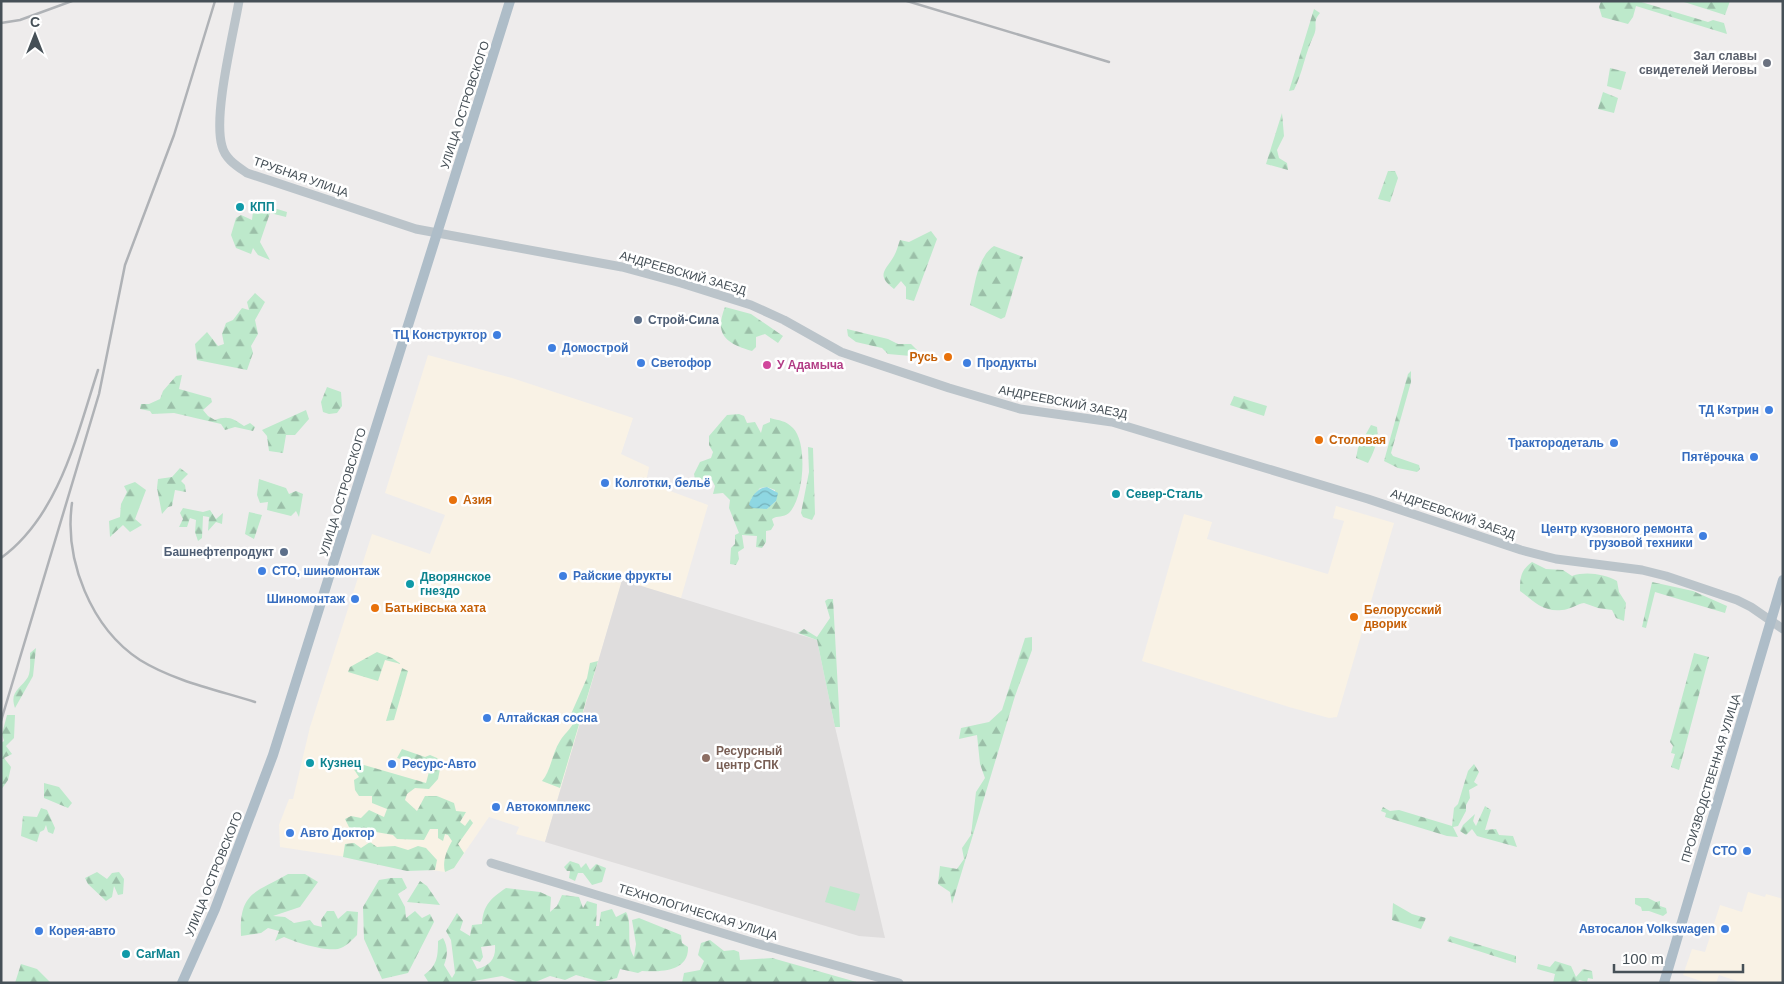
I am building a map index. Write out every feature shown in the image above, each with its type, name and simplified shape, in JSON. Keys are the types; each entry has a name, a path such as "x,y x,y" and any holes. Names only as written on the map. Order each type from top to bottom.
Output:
{"main road":[{"name":"УЛИЦА ОСТРОВСКОГО","path":"182,983 215,909 273,755 510,1"},
{"name":"ПРОИЗВОДСТВЕННАЯ УЛИЦА","path":"1664,983 1783,580"}],"street":[{"name":"ТРУБНАЯ УЛИЦА","path":"239,1 219,122 222,147 229,160 247,174 416,229 437,233"},
{"name":"АНДРЕЕВСКИЙ ЗАЕЗД","path":"437,233 622,267 682,283 751,305 784,320 841,352 949,388 1020,409 1112,422 1368,499 1530,553 1574,563 1642,570 1666,576 1737,600 1751,607 1770,622 1783,629"},
{"name":"ТЕХНОЛОГИЧЕСКАЯ УЛИЦА","path":"491,863 755,943 899,983"}],"shaded area":[{"path":"428,355 512,378 633,418 621,454 649,467 646,482 708,505 681,598 622,581 545,842 516,834 519,827 489,817 454,868 445,872 280,847 279,825 289,799 293,799 310,727 372,534 430,554 445,515 385,493"},
{"path":"1336,506 1394,523 1337,717 1329,718 1289,707 1142,661 1184,514 1212,522 1207,539 1328,574 1344,521 1333,518"},
{"name":"Ресурсный центр СПК","path":"622,580 817,640 835,727 885,938 859,936 545,842"},
{"path":"1748,892 1765,897 1766,894 1783,899 1783,983 1743,983 1719,975 1716,983 1707,983 1683,975 1692,949 1705,952 1720,905 1742,912"}],"green space":[{"path":"1601,1 1638,1 1708,22 1713,20 1724,23 1727,34 1636,6 1633,17 1628,24 1602,17 1599,7"},
{"path":"1681,1 1730,1 1725,15"},
{"path":"1314,9 1320,13 1316,19 1315,32 1294,90 1289,91"},
{"path":"1610,68 1626,72 1621,90 1607,86"},
{"path":"1603,92 1618,98 1614,113 1598,109"},
{"path":"1282,113 1284,136 1277,150 1279,158 1287,163 1288,170 1266,164"},
{"path":"1388,171 1395,171 1398,178 1390,202 1378,199"},
{"path":"254,202 287,212 286,217 270,213 260,242 270,260 258,255 253,248 251,254 236,248 231,235 236,218 241,215 252,220"},
{"path":"931,231 937,239 914,301 906,299 906,287 901,281 894,289 888,284 884,276 885,269 895,254 900,240 909,242"},
{"path":"994,246 1023,257 1005,317 1001,319 970,305 980,264 988,251"},
{"path":"255,293 265,302 255,320 258,334 251,346 253,353 247,370 197,360 195,344 207,332 218,346 224,344 222,334 226,323 233,320 242,308 249,310 247,302"},
{"path":"725,307 751,314 783,336 778,343 765,334 756,337 756,347 752,351 735,345 729,341 722,331 722,317"},
{"path":"847,329 888,339 898,344 911,344 922,357 888,354 882,348 856,342 848,336"},
{"path":"1411,371 1411,382 1391,453 1393,456 1419,465 1420,469 1417,472 1398,468 1384,461 1408,374"},
{"path":"182,375 179,389 211,398 212,402 203,410 208,416 215,420 231,418 244,426 250,423 255,427 253,431 235,427 225,430 221,424 174,413 152,414 150,411 140,409 141,404 149,404 160,399 163,391 176,376"},
{"path":"327,387 341,392 342,406 337,413 329,414 323,412 321,402"},
{"path":"1234,396 1267,406 1264,416 1230,405"},
{"path":"306,410 309,419 295,435 286,435 283,453 269,451 267,436 262,430"},
{"path":"739,414 744,416 747,423 755,422 761,433 763,425 770,422 770,418 787,423 798,435 802,458 801,483 794,506 787,515 772,519 774,525 771,530 766,531 766,542 762,548 756,547 757,536 742,535 744,548 738,552 739,559 736,565 730,564 731,548 735,544 735,535 739,533 729,508 730,500 723,493 713,494 715,486 712,480 695,479 694,474 700,462 711,458 713,452 709,445 709,436 727,415","holes":["767,487 775,490 776,501 767,509 751,499 760,488"]},
{"path":"1371,425 1377,427 1377,441 1368,463 1356,458 1358,448"},
{"path":"808,447 813,448 815,514 812,520 803,517 801,513 809,472"},
{"path":"180,468 188,474 181,481 185,485 186,492 175,490 172,506 168,507 162,514 157,488 158,479 172,477"},
{"path":"259,479 286,488 289,494 296,491 303,494 299,517 296,511 291,516 267,510 268,502 260,503 257,495"},
{"path":"135,482 146,490 135,519 142,525 130,532 123,525 110,537 109,521 120,517 121,504 127,492 124,486"},
{"path":"183,508 203,512 210,510 216,519 223,513 222,524 216,522 208,531 209,517 203,516 202,538 198,541 195,532 196,520 190,518 187,527 179,527 183,519 180,513"},
{"path":"249,512 262,515 254,539 245,534"},
{"path":"1532,562 1546,569 1563,570 1572,576 1595,574 1617,581 1619,592 1626,603 1624,621 1616,618 1612,610 1584,603 1562,610 1544,608 1539,605 1520,591 1522,574 1525,568"},
{"path":"1652,582 1693,591 1727,606 1725,613 1655,592 1646,628 1642,627"},
{"path":"833,599 840,727 835,727 817,640 798,633 804,629 817,637 830,618 825,601"},
{"path":"1032,637 1032,650 1015,696 952,904 950,892 938,884 940,866 957,869 964,859 962,848 971,835 976,792 985,778 980,764 977,735 959,739 961,728 989,722 1002,710 1025,638"},
{"path":"36,648 33,676 15,708 15,694 28,677 30,653"},
{"path":"377,652 401,664 385,660 378,681 348,672 350,667"},
{"path":"1694,653 1709,657 1679,770 1671,767 1675,754 1671,753 1673,746 1670,742"},
{"path":"598,661 560,788 542,781 557,746 574,722 571,714 587,678 590,663"},
{"path":"402,668 408,671 394,720 386,721"},
{"path":"7,715 15,715 14,738 6,746 12,754 4,758 11,767 8,780 1,790 1,743 4,741 2,734"},
{"path":"402,749 425,757 430,755 437,758 441,764 438,779 429,789 415,788 407,794 405,800 417,811 425,796 437,796 454,803 456,811 466,812 460,822 465,826 470,819 473,823 458,844 464,853 454,868 445,872 445,860 452,841 445,834 443,841 438,838 438,829 430,829 424,840 397,839 393,835 376,832 371,828 363,832 350,829 345,819 351,816 361,818 369,810 384,817 387,809 372,803 372,796 359,796 355,790 354,780 359,777 353,768 364,765 426,783 430,768 397,758"},
{"path":"1474,764 1479,772 1474,782 1478,785 1469,790 1470,798 1466,805 1466,811 1458,826 1453,827 1458,837 1447,836 1385,817 1386,813 1381,811 1383,807 1390,811 1399,810 1452,826 1454,808 1458,804 1468,771"},
{"path":"44,783 59,787 72,803 68,808 44,798"},
{"path":"1485,806 1491,810 1485,830 1496,829 1499,835 1513,836 1517,847 1477,836 1472,829 1466,835 1460,831 1463,825 1475,814 1473,821 1476,826"},
{"path":"41,808 47,810 55,828 53,834 48,832 46,825 44,830 40,832 37,842 21,836 23,816 37,817"},
{"path":"370,842 377,847 395,846 408,850 418,846 426,848 437,860 435,870 407,871 343,857 345,844 354,843 361,848"},
{"path":"570,861 579,864 581,868 586,863 590,870 596,864 606,868 602,882 592,885 583,873 578,873 575,881 569,878 570,871 567,871 564,867"},
{"path":"97,872 107,879 112,873 119,872 124,879 123,894 118,895 114,886 112,897 106,901 88,884 85,878"},
{"path":"288,874 305,874 318,882 300,907 273,916 285,917 294,923 310,920 314,925 322,927 321,920 327,911 334,911 338,919 347,911 358,912 357,935 349,943 338,949 325,949 284,937 275,941 279,931 268,928 261,933 241,936 241,921 246,902 258,890"},
{"path":"402,878 407,888 398,894 405,907 406,918 415,911 422,918 430,914 434,922 408,973 382,979 364,939 363,907 379,880"},
{"path":"420,881 427,886 440,905 407,902"},
{"path":"830,886 860,894 855,911 825,902"},
{"path":"506,888 540,892 551,897 550,912 557,906 562,895 579,897 583,908 587,901 597,904 596,926 599,926 601,912 612,909 616,917 626,912 629,922 631,952 634,957 636,944 632,920 639,918 681,935 682,943 688,947 687,955 679,966 672,969 642,971 638,973 620,969 617,978 601,982 576,975 565,980 550,976 533,983 521,983 502,976 463,983 429,983 424,975 434,965 438,941 443,938 447,951 444,965 452,978 455,973 451,940 446,931 457,913 463,921 460,930 470,936 472,925 482,924 486,907 492,899","holes":["495,945 491,961 477,969 472,959 480,962 483,957 481,947"]},
{"path":"1635,898 1648,898 1656,902 1660,901 1660,906 1666,908 1667,913 1663,916 1649,911 1642,911 1641,907 1635,904"},
{"path":"1393,903 1412,914 1426,918 1421,929 1392,920"},
{"path":"1450,936 1516,956 1516,963 1447,941"},
{"path":"710,940 724,951 734,950 739,952 740,960 772,958 860,983 682,983 684,973 700,970 704,961 698,955 701,943"},
{"path":"1555,961 1571,966 1576,977 1583,969 1592,971 1593,979 1588,978 1587,982 1579,980 1578,983 1553,983 1555,974 1537,969 1538,964 1550,967"},
{"path":"21,964 37,969 51,983 15,983"}],"water":[{"path":"767,487 778,493 776,501 767,509 752,508 749,505 753,496 761,489"}],"railway":[{"path":"1,23 20,20 72,1"},
{"path":"1,721 99,394 125,265 174,135 215,1"},
{"path":"907,1 1109,62"},
{"path":"1,558 21,541 38,520 52,497 73,447 98,370"},
{"path":"72,503 72,547 77,569 95,611 108,630 140,660 167,674 255,702"}],"place":[{"name":"Зал славы свидетелей Иеговы","path":"1767,63"},
{"name":"КПП","path":"240,207"},
{"name":"Строй-Сила","path":"638,320"},
{"name":"ТЦ Конструктор","path":"497,335"},
{"name":"Домострой","path":"552,348"},
{"name":"Русь","path":"948,357"},
{"name":"Светофор","path":"641,363"},
{"name":"Продукты","path":"967,363"},
{"name":"У Адамыча","path":"767,365"},
{"name":"ТД Кэтрин","path":"1769,410"},
{"name":"Столовая","path":"1319,440"},
{"name":"Трактородеталь","path":"1614,443"},
{"name":"Пятёрочка","path":"1754,457"},
{"name":"Колготки, бельё","path":"605,483"},
{"name":"Север-Сталь","path":"1116,494"},
{"name":"Азия","path":"453,500"},
{"name":"Центр кузовного ремонта грузовой техники","path":"1703,536"},
{"name":"Башнефтепродукт","path":"284,552"},
{"name":"СТО, шиномонтаж","path":"262,571"},
{"name":"Райские фрукты","path":"563,576"},
{"name":"Дворянское гнездо","path":"410,584"},
{"name":"Шиномонтаж","path":"355,599"},
{"name":"Батькiвська хата","path":"375,608"},
{"name":"Белорусский дворик","path":"1354,617"},
{"name":"Алтайская сосна","path":"487,718"},
{"name":"Ресурсный центр СПК","path":"706,758"},
{"name":"Кузнец","path":"310,763"},
{"name":"Ресурс-Авто","path":"392,764"},
{"name":"Автокомплекс","path":"496,807"},
{"name":"Авто Доктор","path":"290,833"},
{"name":"СТО","path":"1747,851"},
{"name":"Автосалон Volkswagen","path":"1725,929"},
{"name":"Корея-авто","path":"39,931"},
{"name":"CarMan","path":"126,954"}]}
